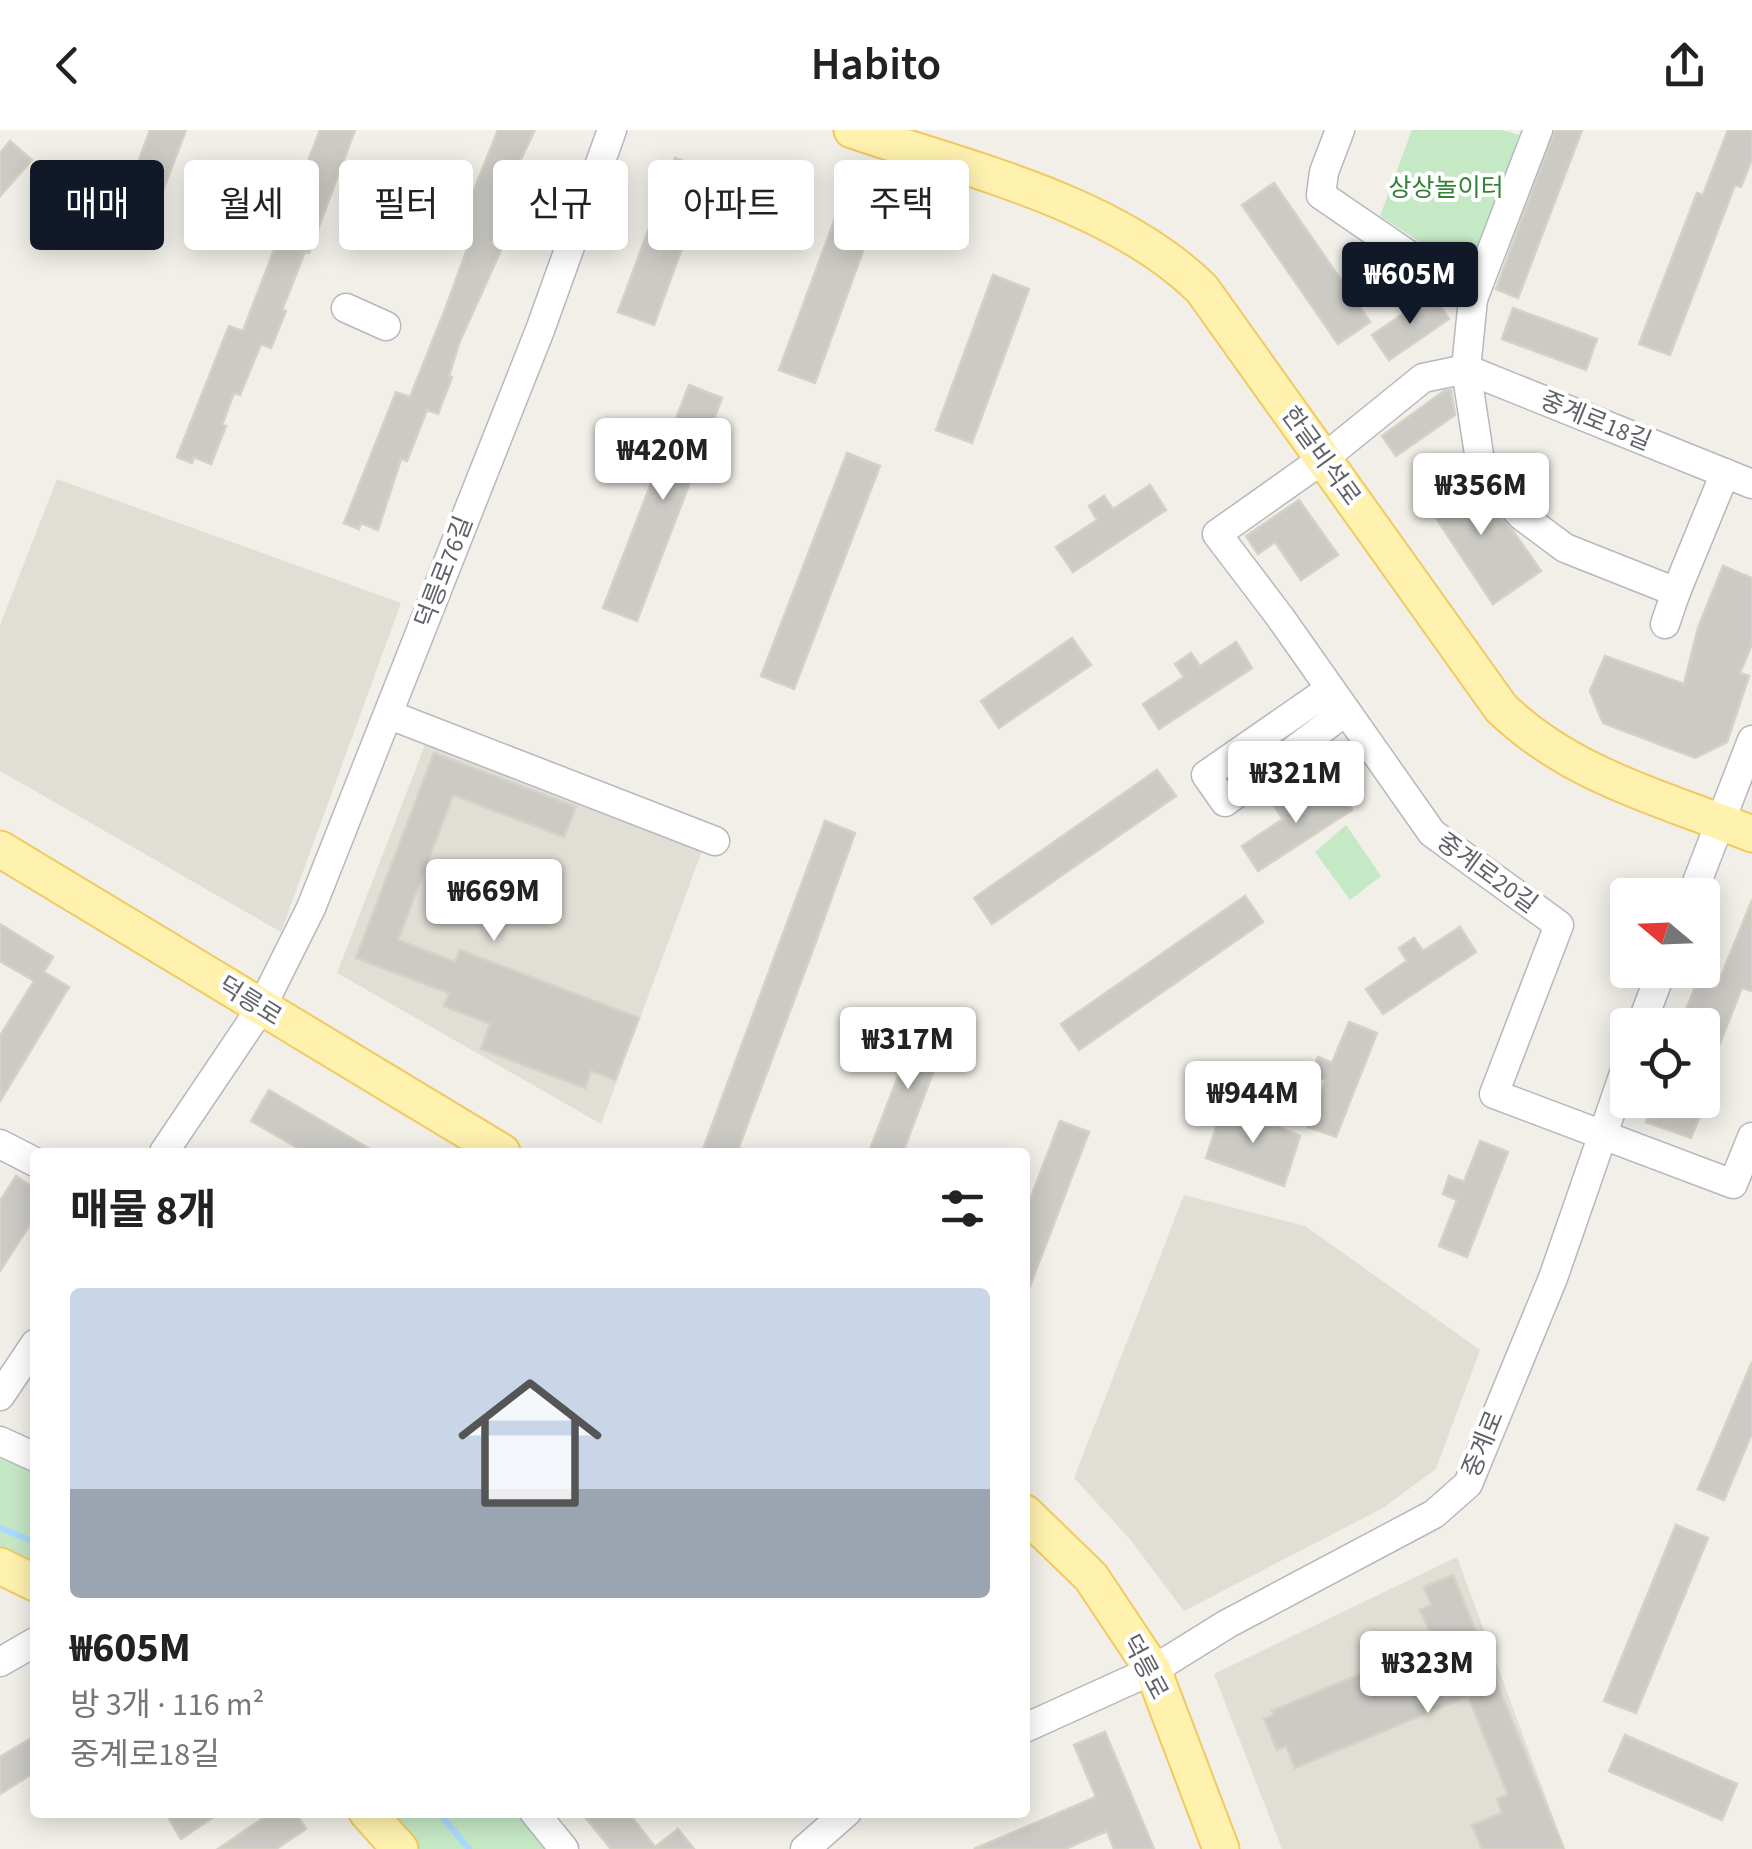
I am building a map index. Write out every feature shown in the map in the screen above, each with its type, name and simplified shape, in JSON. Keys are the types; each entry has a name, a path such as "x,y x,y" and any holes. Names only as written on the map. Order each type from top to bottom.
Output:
{"main road":[{"name":"한글비석로","path":"852,130 1103,219 1178,266 1202,289 1470,667 1514,720 1549,749 1575,763 1647,796 1737,828"},
{"name":"덕릉로","path":"0,849 495,1148"},
{"name":"덕릉로","path":"1030,1518 1092,1577 1153,1670 1220,1849"},
{"path":"0,1566 30,1581"},
{"path":"372,1818 400,1849"}],"street":[{"name":"덕릉로76길","path":"167,1148 261,1008 311,908 540,330 612,130"},
{"path":"1340,130 1320,194 1473,299"},
{"path":"1538,130 1473,299 1466,369 1482,474 1522,516 1565,548 1676,592"},
{"path":"346,308 386,326"},
{"path":"1323,459 1423,378 1466,369"},
{"name":"중계로18길","path":"1466,369 1752,484"},
{"name":"중계로20길","path":"1323,459 1217,534 1432,833 1559,925 1494,1094 1602,1135"},
{"path":"1665,624 1726,473"},
{"path":"390,714 716,841"},
{"path":"1703,878 1737,828 1752,740"},
{"name":"중계로","path":"1030,1726 1153,1670 1227,1624 1434,1514 1468,1484 1554,1278 1610,1113"},
{"path":"1602,1135 1733,1184 1752,1136"},
{"path":"0,1144 30,1159"},
{"path":"0,1396 30,1351"},
{"path":"0,1440 30,1454"},
{"path":"0,1662 30,1645"},
{"path":"539,1818 564,1849"},
{"path":"805,1849 840,1818"}],"shaded area":[{"path":"57,479 401,603 281,932 0,771 0,625"},
{"path":"428,737 703,848 601,1124 337,973"},
{"path":"1184,1195 1305,1226 1480,1350 1436,1469 1383,1508 1184,1611 1129,1538 1074,1478"},
{"path":"1457,1557 1565,1849 1282,1849 1214,1674"}],"green space":[{"name":"상상놀이터","path":"1412,130 1502,130 1519,135 1471,275 1380,216"},
{"path":"1346,825 1381,876 1350,900 1315,852"},
{"path":"0,1456 30,1469 30,1576 0,1562"},
{"path":"384,1818 523,1818 546,1849 417,1849"}],"building":[{"path":"150,130 186,130 164,188 164,160 139,160"},
{"path":"320,130 355,130 344,160 339,160 339,173 319,226 319,160 309,160"},
{"path":"498,130 535,130 520,160 493,160 492,244 493,250 501,250 460,341 438,414 427,410 407,461 401,459 378,530 361,523 359,529 344,523 396,392 410,397 467,250 473,250 473,192"},
{"path":"1555,130 1582,130 1518,298 1496,289"},
{"path":"1728,130 1752,130 1752,159 1741,187 1735,185 1670,355 1639,344 1697,193 1703,195"},
{"path":"10,141 32,160 0,196 0,153"},
{"path":"1274,183 1370,322 1338,344 1242,205"},
{"path":"834,221 834,250 863,250 815,383 779,370"},
{"path":"648,231 648,250 681,250 654,325 618,312"},
{"path":"274,250 310,250 305,252 271,348 261,344 240,395 234,393 211,464 194,457 192,463 177,457 229,326 243,331"},
{"path":"993,275 1029,289 972,443 936,430"},
{"path":"1432,294 1449,319 1389,360 1372,335"},
{"path":"1513,308 1597,339 1586,370 1502,339"},
{"path":"689,385 722,398 637,621 603,608"},
{"path":"1451,390 1455,415 1396,456 1382,436 1444,391"},
{"path":"847,453 880,466 794,689 761,676"},
{"path":"1463,468 1469,486 1513,531 1541,571 1493,604 1422,497"},
{"path":"1150,485 1166,510 1073,572 1056,547 1097,520 1089,506 1104,496 1113,509"},
{"path":"1299,500 1338,555 1301,580 1275,542 1258,554 1246,536"},
{"path":"1723,566 1752,578 1752,644 1740,673 1749,676 1727,742 1695,758 1603,723 1590,691 1605,656 1684,684 1698,628"},
{"path":"1072,638 1091,665 999,728 981,701"},
{"path":"1236,642 1252,668 1159,729 1143,704 1184,677 1175,664 1191,653 1200,666"},
{"path":"434,753 576,807 564,837 453,795 398,940 455,962 460,950 639,1018 615,1080 591,1071 585,1088 481,1049 490,1024 444,1006 449,993 356,958"},
{"path":"1157,770 1176,796 992,924 974,898"},
{"path":"1335,784 1352,810 1258,871 1242,846 1283,819 1274,806 1290,795 1299,808"},
{"path":"825,821 855,833 739,1148 703,1148"},
{"path":"1245,896 1263,922 1079,1050 1061,1024"},
{"path":"1752,900 1752,991 1742,988 1720,1043 1720,1008 1687,1008 1695,988 1720,988 1720,979"},
{"path":"0,924 53,957 44,972 69,987 0,1101 0,1036 34,981 0,961"},
{"path":"1460,927 1476,952 1383,1014 1366,989 1407,961 1399,948 1414,938 1423,951"},
{"path":"1349,1022 1377,1033 1336,1137 1308,1127 1326,1080 1311,1074 1318,1057 1332,1063"},
{"path":"917,1027 946,1038 905,1148 871,1148"},
{"path":"269,1090 368,1148 298,1148 251,1121"},
{"path":"1224,1104 1300,1136 1284,1186 1206,1158"},
{"path":"1648,1118 1699,1118 1691,1138 1646,1122"},
{"path":"1060,1121 1089,1132 1030,1286 1030,1200"},
{"path":"1480,1141 1508,1152 1467,1257 1439,1246 1457,1200 1443,1194 1449,1176 1464,1182"},
{"path":"16,1176 30,1186 30,1225 0,1271 0,1201"},
{"path":"1752,1362 1752,1433 1724,1500 1698,1489"},
{"path":"1676,1525 1708,1538 1636,1713 1604,1701"},
{"path":"1453,1575 1564,1849 1482,1849 1472,1825 1502,1813 1497,1799 1508,1795 1468,1696 1295,1768 1286,1746 1277,1750 1264,1719 1274,1715 1272,1711 1435,1643 1420,1610 1431,1605 1424,1587"},
{"path":"1105,1732 1154,1849 1114,1849 1107,1831 1065,1849 974,1849 1096,1797 1074,1745"},
{"path":"1625,1735 1737,1784 1722,1820 1609,1771"},
{"path":"30,1739 30,1775 0,1794 0,1757"},
{"path":"169,1818 212,1818 181,1839"},
{"path":"263,1818 299,1818 306,1829 276,1849 218,1849"},
{"path":"586,1818 633,1818 655,1847 678,1829 694,1849 611,1849"}],"waterway":[{"path":"0,1528 30,1540"},
{"path":"443,1818 469,1849"}]}
